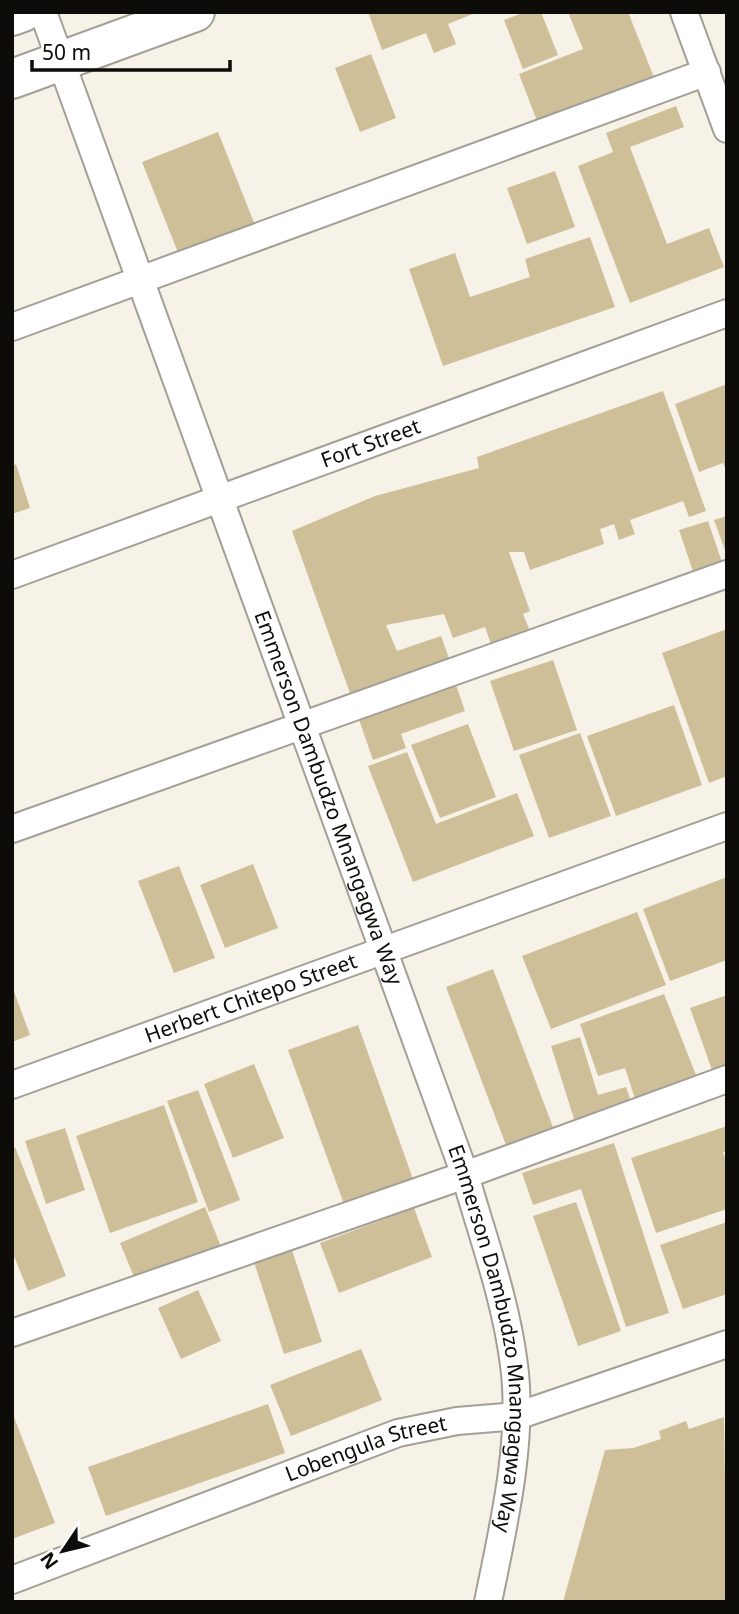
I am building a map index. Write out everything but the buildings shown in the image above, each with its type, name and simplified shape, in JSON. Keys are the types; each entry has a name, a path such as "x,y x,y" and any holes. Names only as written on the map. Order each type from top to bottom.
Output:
{"highway":[{"path":"12,16 23,12"},
{"path":"12,79 195,12"}],"street":[{"name":"Emmerson Dambudzo Mnangagwa Way","path":"43,12 465,1175 505,1311 514,1367 517,1416 502,1534 488,1602"},
{"path":"684,12 727,129"},
{"path":"12,327 707,72"},
{"name":"Fort Street","path":"12,575 727,313"},
{"path":"12,829 727,574"},
{"name":"Herbert Chitepo Street","path":"12,1085 727,826"},
{"path":"12,1333 465,1175 727,1079"},
{"name":"Lobengula Street","path":"12,1580 398,1433 457,1421 517,1416 727,1344"}]}
